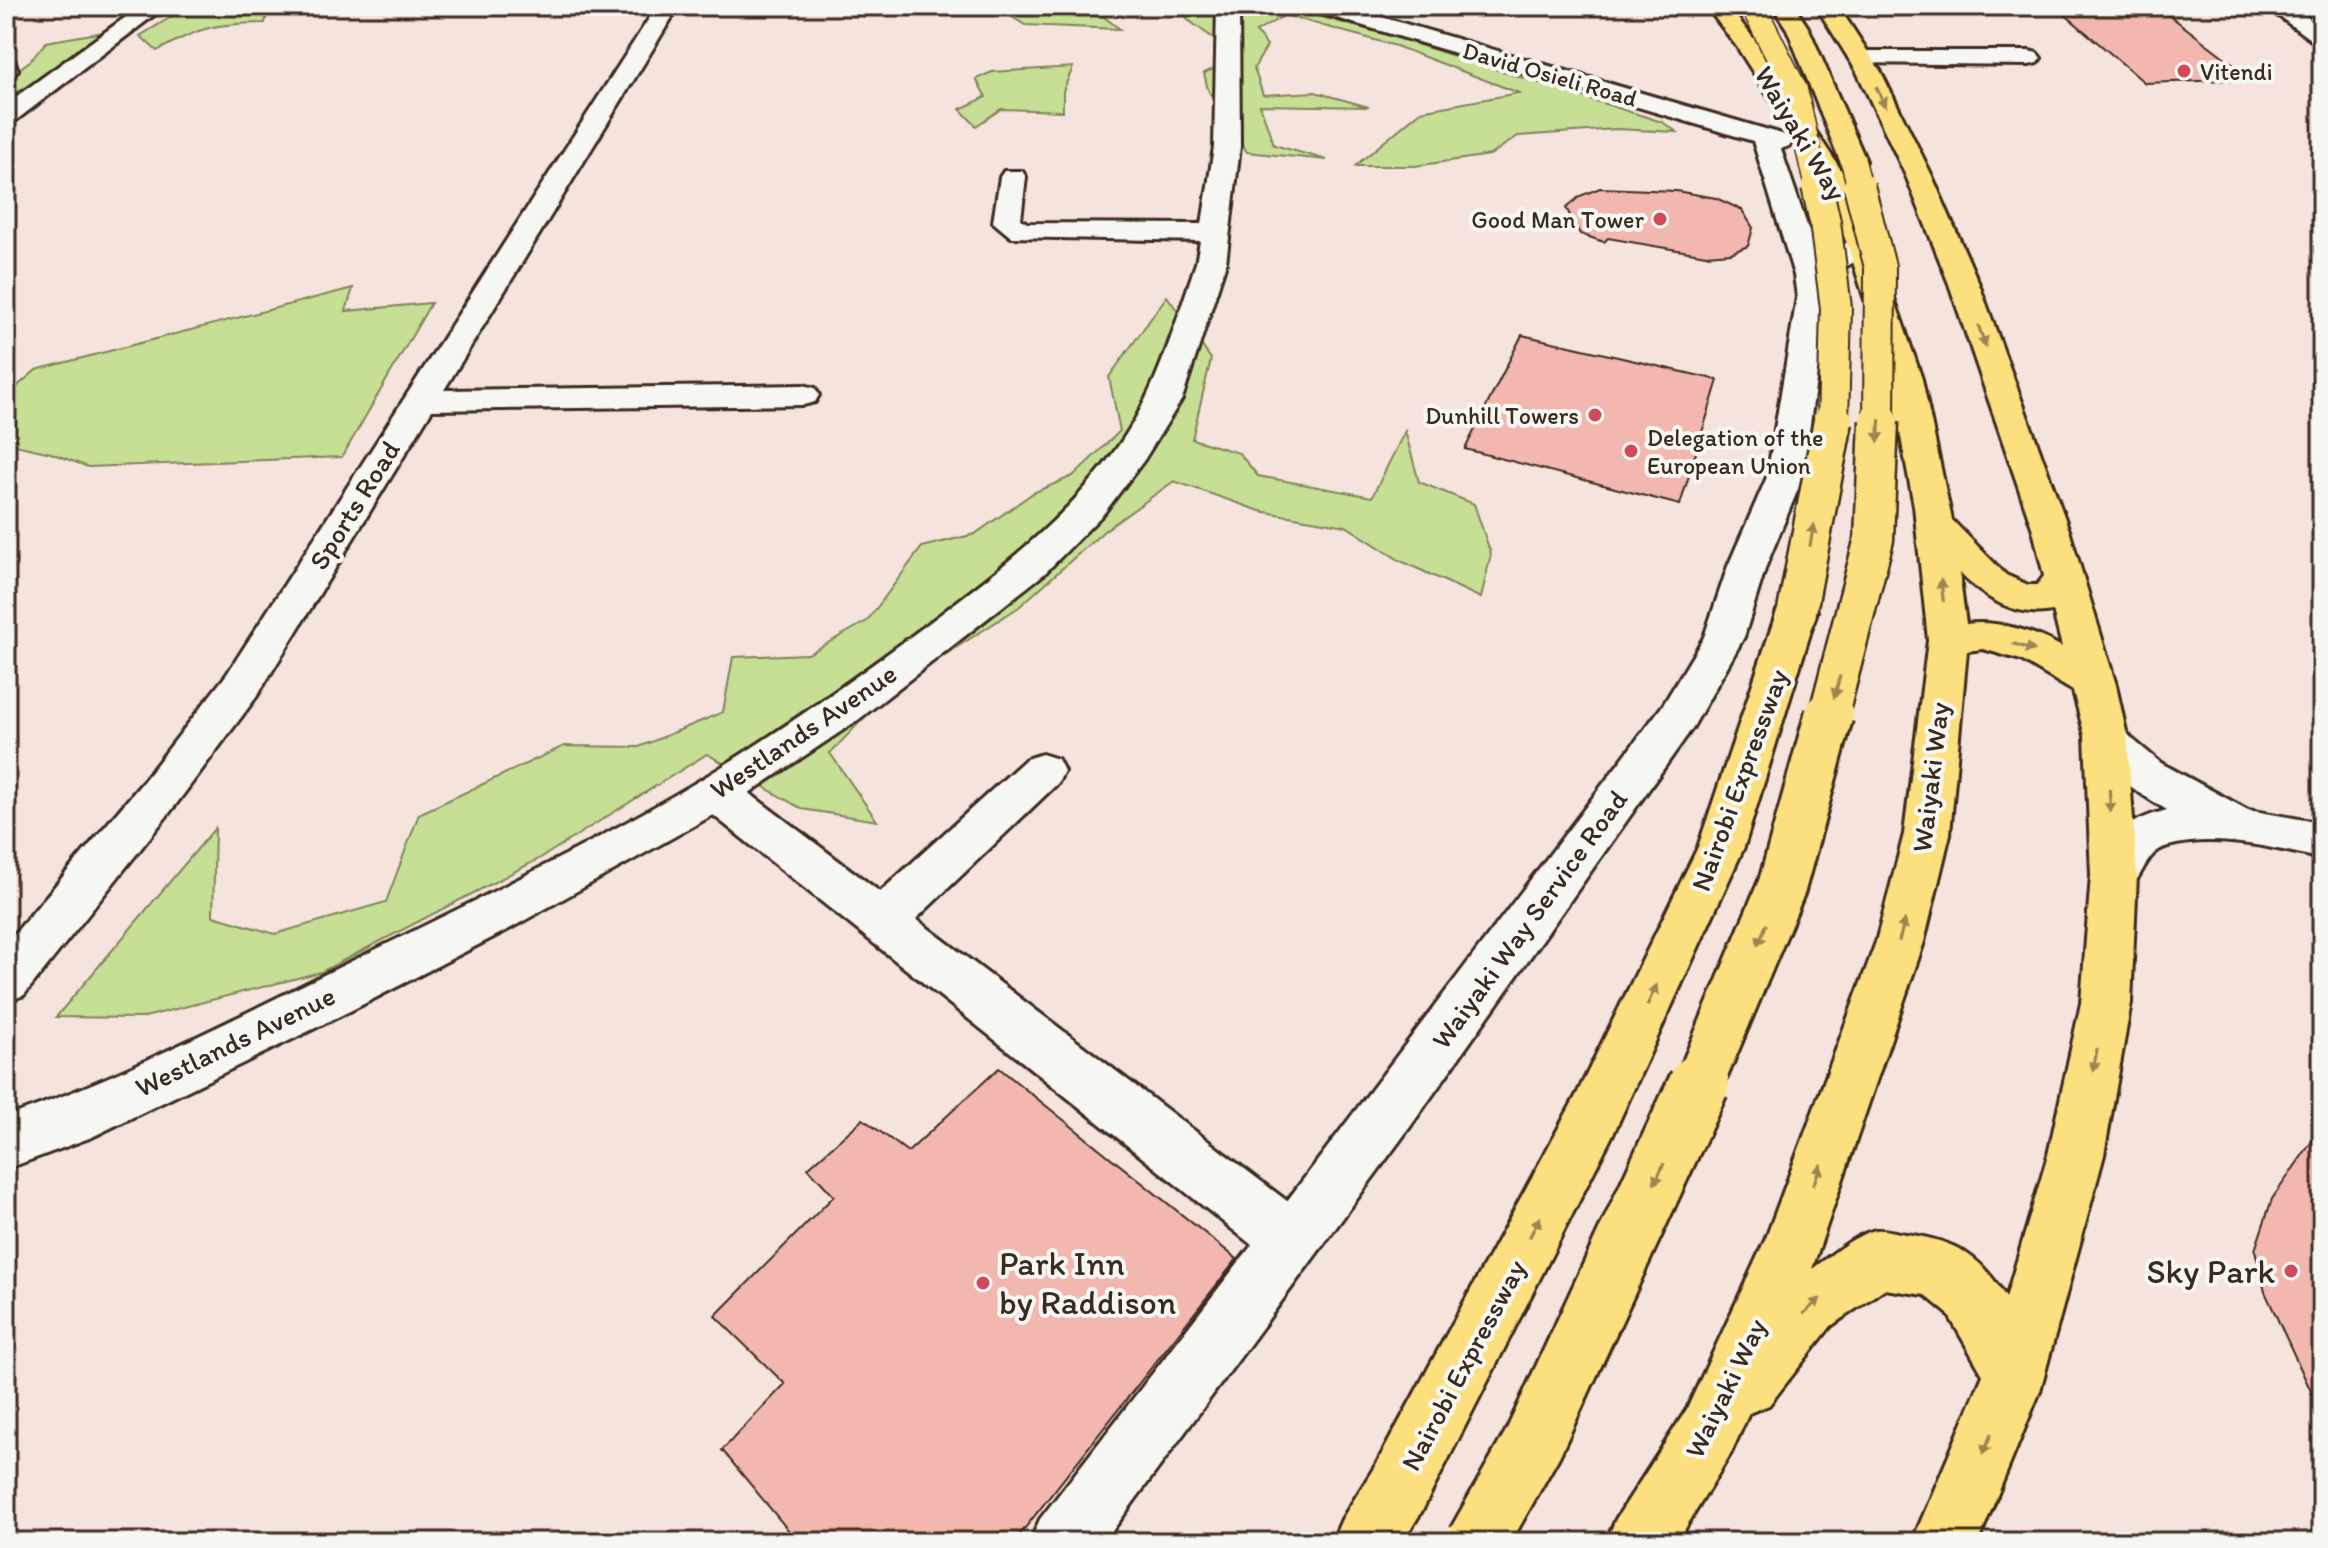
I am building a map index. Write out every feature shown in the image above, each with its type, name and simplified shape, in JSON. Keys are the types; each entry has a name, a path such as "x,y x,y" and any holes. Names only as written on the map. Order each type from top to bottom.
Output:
{"highway":[{"path":"1693,6 1719,38 1748,90"},
{"name":"Waiyaki Way","path":"1639,1542 1709,1431 1791,1249 1900,942 1927,834 1948,640 1934,523 1906,379 1862,246 1836,182 1747,44 1717,6"},
{"name":"Nairobi Expressway","path":"1365,1542 1400,1486 1596,1112 1721,847 1797,611 1835,410 1836,308 1825,222 1795,90 1753,6"},
{"path":"1477,1542 1533,1443 1675,1140 1782,886 1874,539 1880,409 1880,267 1853,161 1798,29 1783,6"},
{"path":"1827,6 1860,58 1919,176 1964,284 2051,530 2095,685 2106,736 2114,875 2106,1003 2076,1155 2015,1371 1945,1542"},
{"path":"1769,131 1803,167 1836,182"},
{"path":"1934,523 1992,584 2022,598 2048,599 2064,577"},
{"path":"1948,640 1983,635 2035,650 2095,685"},
{"path":"1709,1431 1810,1305 1877,1259 1938,1268 1969,1293 2015,1371"}],"street":[{"path":"6,116 155,6"},
{"name":"Sports Road","path":"6,980 158,795 242,685 668,6"},
{"name":"Westlands Avenue","path":"6,1143 73,1119 332,995 494,914 716,792 843,709 1031,565 1091,505 1127,460 1165,399 1211,263 1227,147 1228,6"},
{"name":"David Osieli Road","path":"1321,6 1769,131"},
{"path":"2276,6 2322,37"},
{"path":"1860,58 2029,58"},
{"name":"Waiyaki Way Service Road","path":"1063,1542 1391,1109 1678,716 1724,637 1747,566 1785,477 1812,297 1809,275 1769,131"},
{"path":"1013,177 1007,222 1021,231 1215,233"},
{"path":"1809,275 1862,246"},
{"path":"420,400 803,395"},
{"path":"2106,736 2127,760 2164,785 2240,826"},
{"path":"884,919 1042,771"},
{"path":"716,792 884,919 1290,1239"},
{"path":"2114,875 2148,833 2174,828 2240,826 2322,841"}],"green space":[{"path":"189,6 269,6 265,23 209,28 157,51 140,36"},
{"path":"966,6 1102,6 1100,14 1120,29 1025,25 1007,14"},
{"path":"1181,6 1279,6 1385,34 1662,122 1677,132 1616,129 1518,136 1490,155 1415,166 1355,166 1421,111 1519,93 1396,46 1285,15 1256,32 1267,46 1254,68 1263,95 1315,92 1369,107 1260,105 1274,145 1327,160 1247,152 1208,90 1204,73 1240,57 1188,20"},
{"path":"98,33 92,64 6,129 6,79 31,60 46,42"},
{"path":"1073,67 1063,91 1063,111 1001,109 976,126 960,109 986,97 976,79 992,72"},
{"path":"353,288 346,311 431,303 342,457 88,467 51,453 6,443 6,396 36,370"},
{"path":"1167,296 1211,359 1192,439 1239,453 1258,476 1372,497 1405,431 1419,482 1474,504 1491,554 1481,598 1399,560 1346,526 1260,511 1174,481 1104,531 1019,607 891,690 830,753 877,821 802,809 707,754 539,859 321,972 141,1018 56,1017 215,828 213,916 275,934 386,902 419,814 564,746 639,747 723,712 733,657 808,654 867,621 922,547 975,534 1033,493 1073,476 1120,431 1109,377"}],"building":[{"path":"2055,6 2157,6 2253,79 2145,83"},
{"name":"Good Man Tower","path":"1600,188 1676,191 1716,198 1742,210 1753,228 1748,246 1731,253 1706,255 1608,238 1604,242 1580,234 1566,208 1580,196"},
{"name":"Dunhill Towers","path":"1522,335 1718,380 1680,505 1465,449"},
{"name":"Park Inn by Raddison","path":"999,1068 1237,1259 1014,1542 798,1542 722,1450 785,1384 715,1316 834,1196 808,1168 863,1119 908,1152"},
{"name":"Sky Park","path":"2322,1127 2322,1415 2265,1292 2255,1250 2272,1199"}],"place":[{"name":"Vitendi","path":"2184,71"},
{"name":"Good Man Tower","path":"1660,219"},
{"name":"Dunhill Towers","path":"1595,415"},
{"name":"Delegation of the European Union","path":"1631,451"},
{"name":"Sky Park","path":"2291,1271"},
{"name":"Park Inn by Raddison","path":"983,1283"}]}
